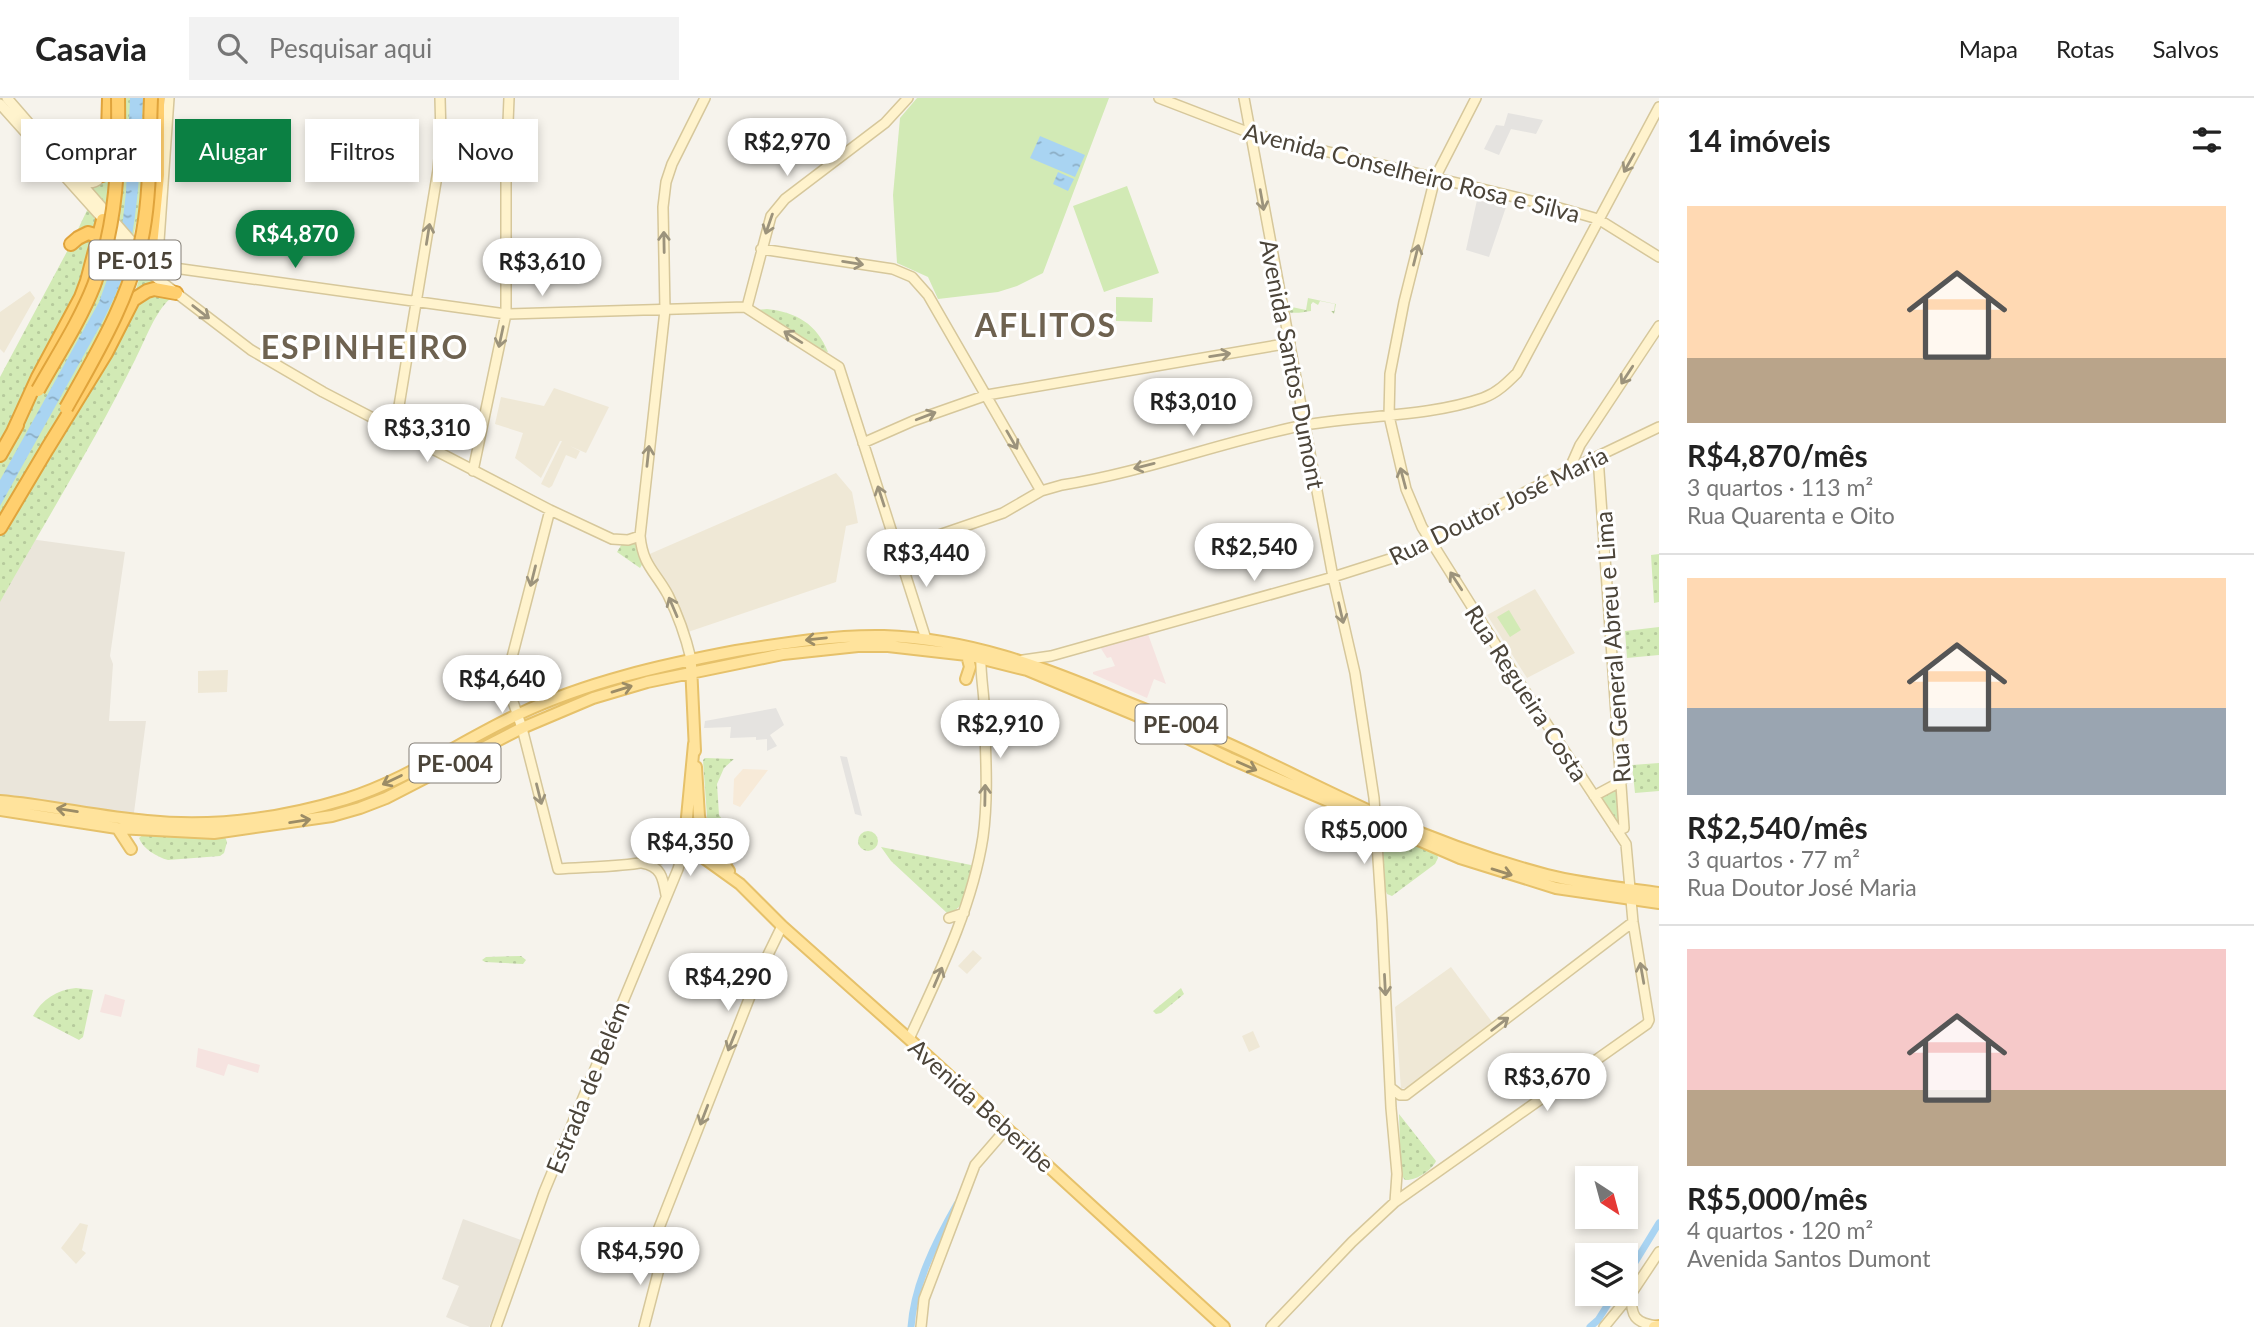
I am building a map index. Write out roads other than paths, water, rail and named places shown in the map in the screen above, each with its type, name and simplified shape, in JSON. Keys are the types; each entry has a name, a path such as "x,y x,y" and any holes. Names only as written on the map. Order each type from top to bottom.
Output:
{"highway":[{"path":"107,98 107,119"},
{"name":"PE-015","path":"0,455 87,299 105,250 116,189 118,98"},
{"name":"PE-015","path":"1,524 47,450 66,408 107,335 121,302 142,235 148,202 151,98"},
{"path":"154,262 150,246 158,175 158,98"},
{"path":"13,432 38,376 81,297 103,219"},
{"path":"71,244 88,233 99,240"},
{"path":"47,450 106,353 133,300 154,289 176,293"}],"main road":[{"name":"PE-004","path":"0,801 164,823 260,818 371,790 518,715 597,684 691,659 823,638 884,636 926,639 1023,660 1048,669 1219,740 1375,818"},
{"name":"PE-004","path":"0,810 118,829 214,834 332,816 386,798 522,728 593,698 647,682 783,654 858,646 926,649 967,655 981,653 1162,726 1375,818 1536,871 1659,903"},
{"path":"966,679 970,667 967,655"},
{"path":"684,849 694,744 691,659"},
{"name":"Avenida Beberibe","path":"694,744 699,816 703,833 740,884 782,926 1224,1327"},
{"path":"118,829 131,849"},
{"name":"Avenida Beberibe","path":"684,849 690,848 701,854 740,884"},
{"name":"PE-004","path":"1632,895 1659,894"}],"street":[{"path":"7,98 25,119"},
{"path":"167,267 162,258 159,241 169,98"},
{"path":"396,430 438,170 440,98"},
{"path":"473,471 506,314 509,98"},
{"path":"691,659 668,594 644,560 640,536 665,310 663,207 666,182 672,164 705,98"},
{"path":"747,307 771,216 785,199 885,123 908,98"},
{"name":"Avenida Conselheiro Rosa e Silva","path":"1159,98 1250,133 1598,219 1659,257"},
{"name":"Avenida Santos Dumont","path":"1244,98 1333,577 1355,673 1375,818 1397,1174 1395,1202"},
{"name":"Rua Regueira Costa","path":"1476,98 1435,178 1396,340 1390,374 1389,416 1406,489 1430,540 1626,844 1632,895"},
{"path":"0,104 103,219 116,229"},
{"path":"898,549 1013,508 1041,491 1305,425 1389,416 1483,398 1507,384 1517,373 1659,107"},
{"path":"79,182 154,276 251,351 550,510 612,539 628,540 640,536"},
{"path":"132,246 154,262 192,272 506,314 745,307 839,367 926,639"},
{"path":"761,249 902,272 920,284 1041,491"},
{"path":"1576,462 1659,326"},
{"path":"863,443 986,395 1290,343"},
{"name":"Rua Doutor José Maria","path":"1023,660 1051,656 1399,556 1569,470 1576,462 1598,457 1659,427"},
{"name":"Rua General Abreu e Lima","path":"1598,457 1625,828 1615,828"},
{"path":"550,510 508,675 510,693 522,728 558,869 640,863 676,854 684,849"},
{"path":"909,1039 964,913 978,862 984,817 984,701 981,653"},
{"path":"1048,669 1051,656"},
{"path":"1594,796 1622,780"},
{"name":"Estrada de Belém","path":"496,1327 544,1192 684,849"},
{"path":"640,863 650,864 658,870 666,896"},
{"path":"1271,1327 1352,1242 1395,1202 1647,1024 1649,1013 1633,922 1632,895"},
{"path":"949,918 964,913"},
{"path":"1391,1088 1400,1095 1406,1095 1633,922"},
{"path":"644,1327 659,1275 657,1233 760,971 782,926"},
{"path":"1392,1119 1398,1113 1403,1113"},
{"path":"921,1327 924,1299 975,1165 1007,1128"},
{"path":"1397,1174 1404,1184 1420,1185"},
{"path":"1638,1283 1659,1252"},
{"path":"1604,1327 1621,1306"},
{"path":"1631,1306 1634,1317 1647,1325 1657,1326"}],"water":[{"path":"130,98 143,98 142,119 129,119"},
{"path":"1040,136 1085,155 1075,177 1030,158"},
{"path":"1058,172 1074,179 1068,191 1053,184"},
{"path":"126,182 139,182 130,245 117,292 0,506 0,480 99,302 113,263"}],"waterway":[{"path":"911,1327 921,1279 957,1204"},
{"path":"1638,1257 1659,1223"},
{"path":"1590,1327 1607,1306"}],"district":[{"name":"AFLITOS","path":"1046,324"},
{"name":"ESPINHEIRO","path":"365,346"}]}
